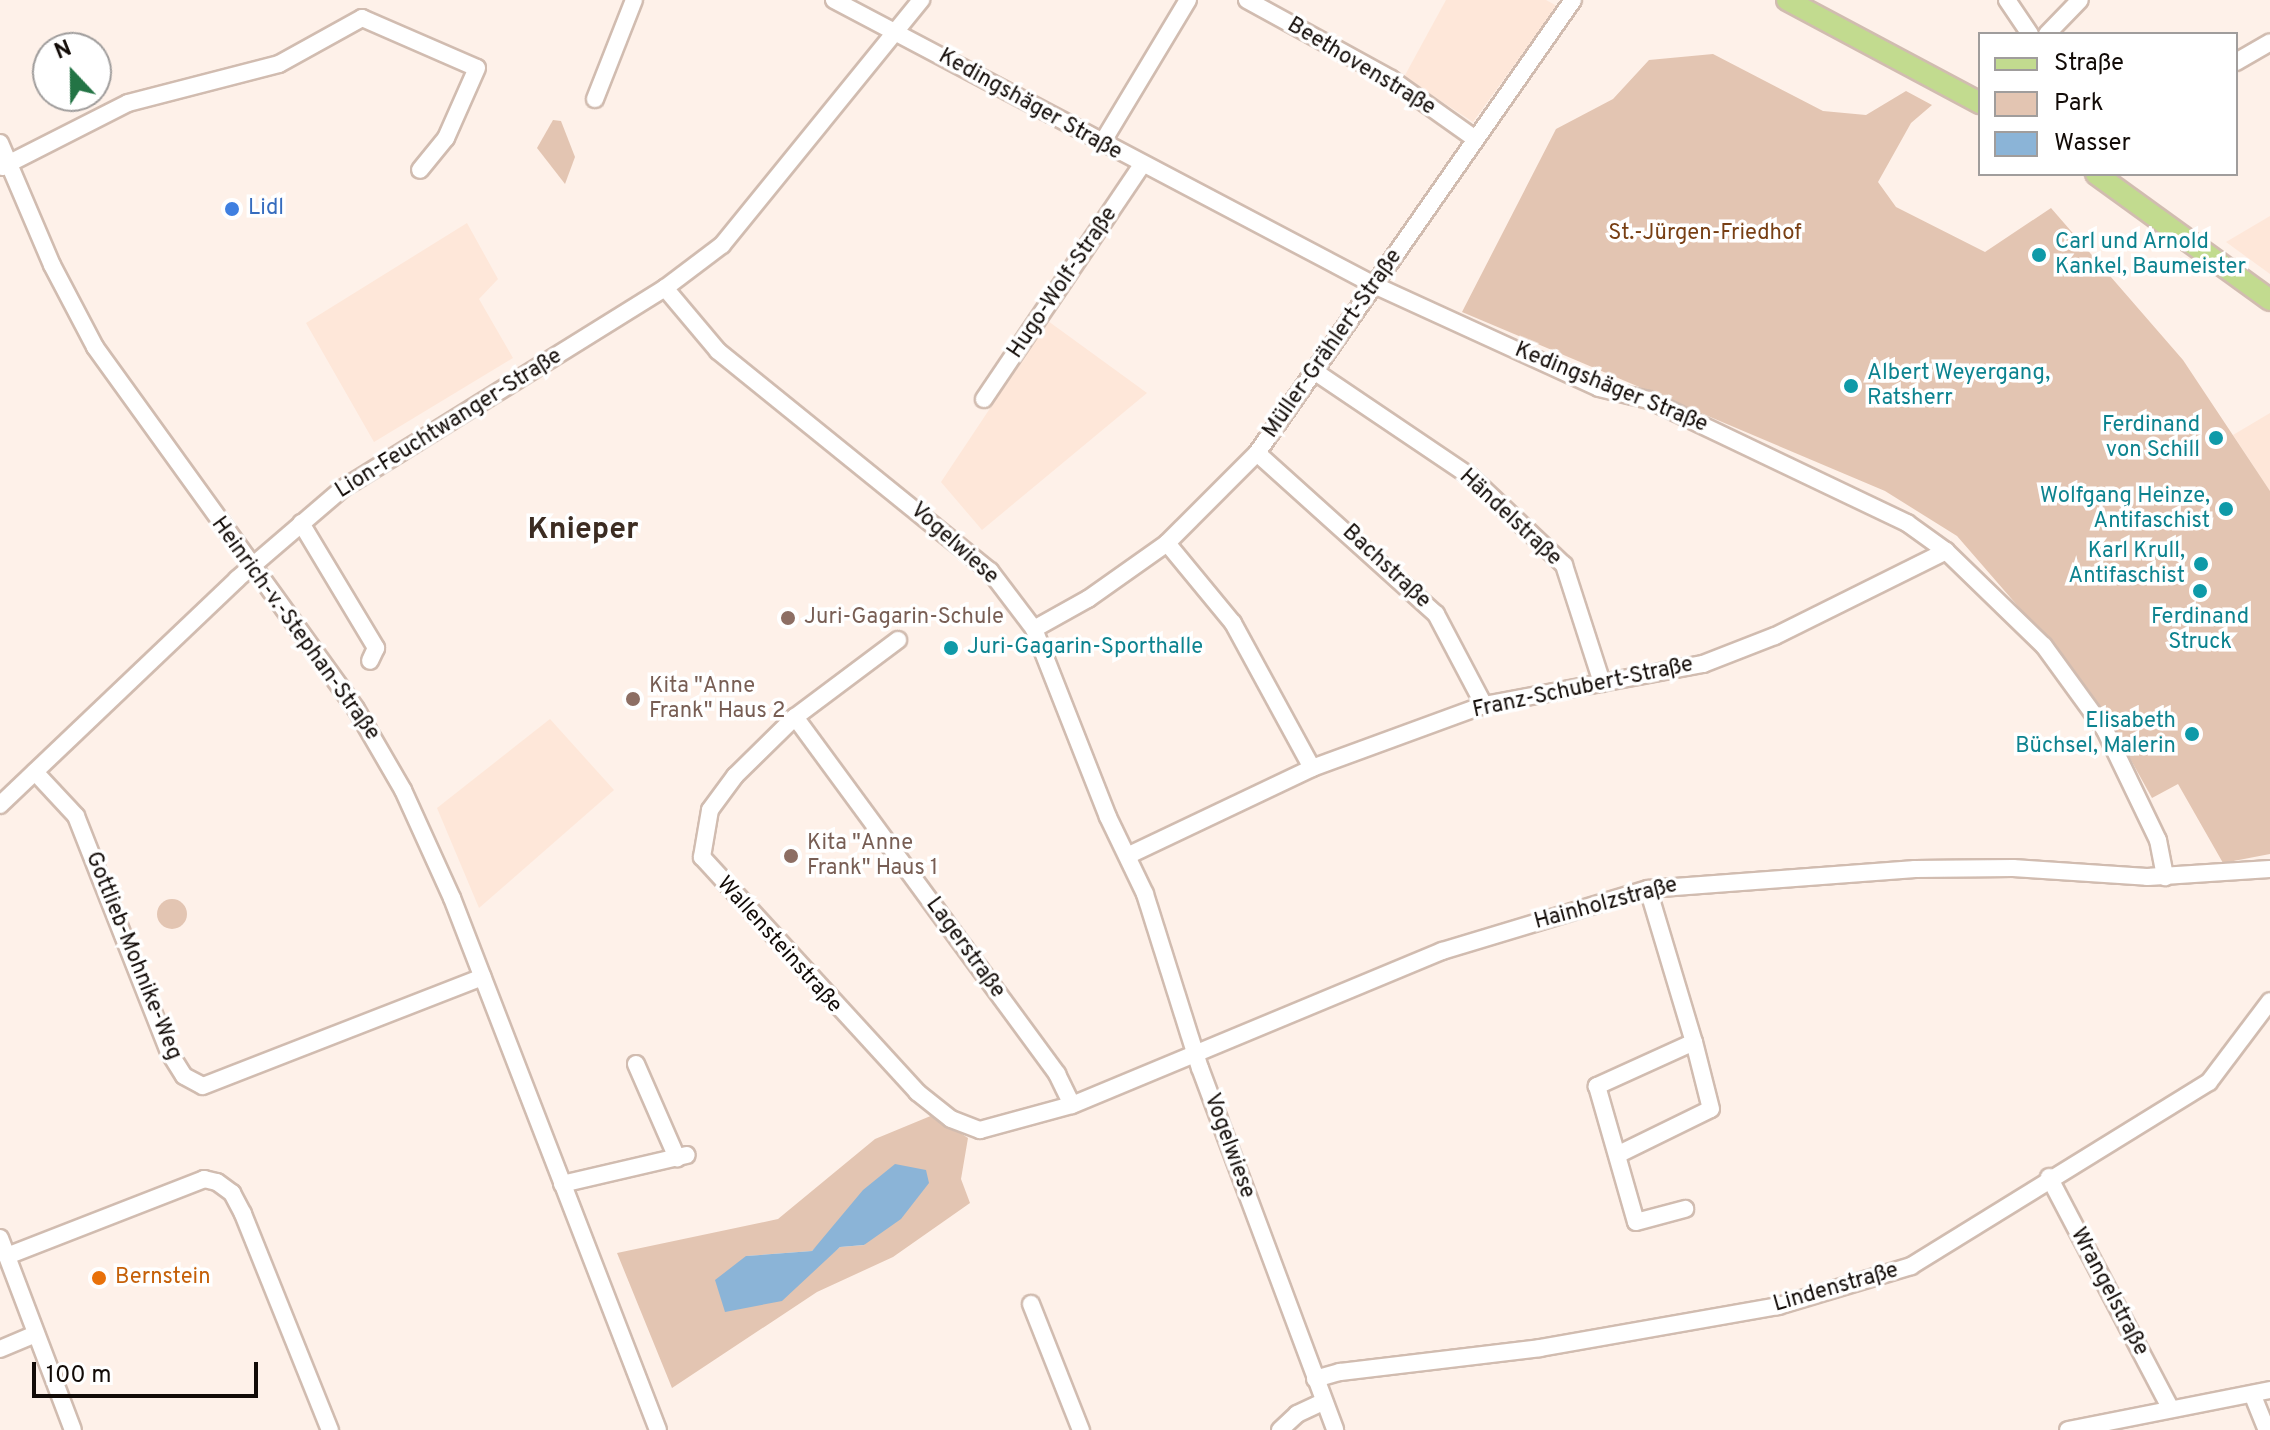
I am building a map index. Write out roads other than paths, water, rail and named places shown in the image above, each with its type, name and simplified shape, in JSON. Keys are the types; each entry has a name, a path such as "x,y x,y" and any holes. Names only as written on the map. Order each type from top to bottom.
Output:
{"main road":[{"path":"1787,0 1978,102"},
{"path":"2099,176 2270,300"}],"street":[{"path":"595,99 634,0"},
{"name":"Kedingshäger Straße","path":"834,0 1141,166 1374,285 1599,388 1649,400 1790,463 1907,523 1946,551 2044,646 2105,730 2158,840 2165,877"},
{"path":"665,288 722,245 921,0"},
{"path":"1102,143 1188,0"},
{"name":"Beethovenstraße","path":"1247,0 1391,79 1474,138"},
{"name":"Müller-Grählert-Straße","path":"1034,629 1088,599 1167,543 1257,453 1317,373 1474,138 1573,0"},
{"path":"2007,0 2029,32"},
{"path":"2049,32 2080,0"},
{"path":"5,166 128,103 279,64 362,18 477,68 446,138 420,170"},
{"path":"2238,61 2270,42"},
{"name":"Heinrich-v.-Stephan-Straße","path":"0,143 5,166 95,347 379,745 431,848 658,1430"},
{"name":"Hugo-Wolf-Straße","path":"984,399 1141,166"},
{"name":"Lion-Feuchtwanger-Straße","path":"0,805 251,566 301,523 359,478 665,288"},
{"name":"Vogelwiese","path":"665,288 718,351 990,571 1034,629 1108,817 1129,855 1174,976 1196,1053 1335,1430"},
{"name":"Händelstraße","path":"1317,373 1471,477 1564,565 1602,683"},
{"name":"Bachstraße","path":"1257,453 1436,614 1484,705"},
{"path":"301,523 376,648 370,661"},
{"path":"1167,543 1233,623 1312,768"},
{"name":"Franz-Schubert-Straße","path":"1129,855 1312,768 1484,705 1703,664 1775,636 1946,551"},
{"name":"Wallensteinstraße","path":"898,640 795,717 735,776 710,810 702,857 718,880 917,1092 951,1119 970,1128 994,1129 1072,1105"},
{"name":"Lagerstraße","path":"795,717 1057,1074 1072,1105"},
{"name":"Gottlieb-Mohnike-Weg","path":"35,772 76,816 169,1052 184,1076 203,1086 483,977"},
{"name":"Hainholzstraße","path":"1072,1105 1442,951 1648,889 1915,869 2013,868 2165,877 2270,869"},
{"path":"1619,1154 1711,1109 1648,889"},
{"name":"Lindenstraße","path":"1315,1379 1340,1372 1540,1348 1778,1306 1862,1283 1932,1255 2049,1177 2209,1082 2270,1001"},
{"path":"1685,1209 1636,1222 1619,1154 1597,1086 1694,1042"},
{"path":"562,1184 682,1156 636,1064"},
{"name":"Wrangelstraße","path":"2049,1177 2170,1407"},
{"path":"7,1256 204,1179 217,1182 232,1193 243,1214 325,1428"},
{"path":"0,1238 73,1430"},
{"path":"1031,1304 1081,1430"},
{"path":"0,1349 36,1334"},
{"path":"2068,1430 2170,1407 2253,1396 2270,1390"},
{"path":"2253,1396 2267,1430"},
{"path":"1280,1430 1297,1414 1323,1402"}],"water":[{"path":"895,1164 926,1170 929,1183 901,1219 864,1245 840,1247 782,1301 725,1312 715,1280 746,1256 812,1251 863,1190"}],"place":[{"name":"Lidl","path":"232,209"},
{"name":"Carl und Arnold Kankel, Baumeister","path":"2039,255"},
{"name":"Albert Weyergang, Ratsherr","path":"1851,386"},
{"name":"Ferdinand von Schill","path":"2216,438"},
{"name":"Wolfgang Heinze, Antifaschist","path":"2226,509"},
{"name":"Karl Krull, Antifaschist","path":"2201,564"},
{"name":"Ferdinand Struck","path":"2200,591"},
{"name":"Juri-Gagarin-Schule","path":"788,618"},
{"name":"Juri-Gagarin-Sporthalle","path":"951,648"},
{"name":"Kita \"Anne Frank\" Haus 2","path":"633,699"},
{"name":"Elisabeth Büchsel, Malerin","path":"2192,734"},
{"name":"Kita \"Anne Frank\" Haus 1","path":"791,856"},
{"name":"Bernstein","path":"99,1278"}],"district":[{"name":"Knieper","path":"583,531"}],"park label":[{"name":"St.-Jürgen-Friedhof","path":"1705,234"}]}
